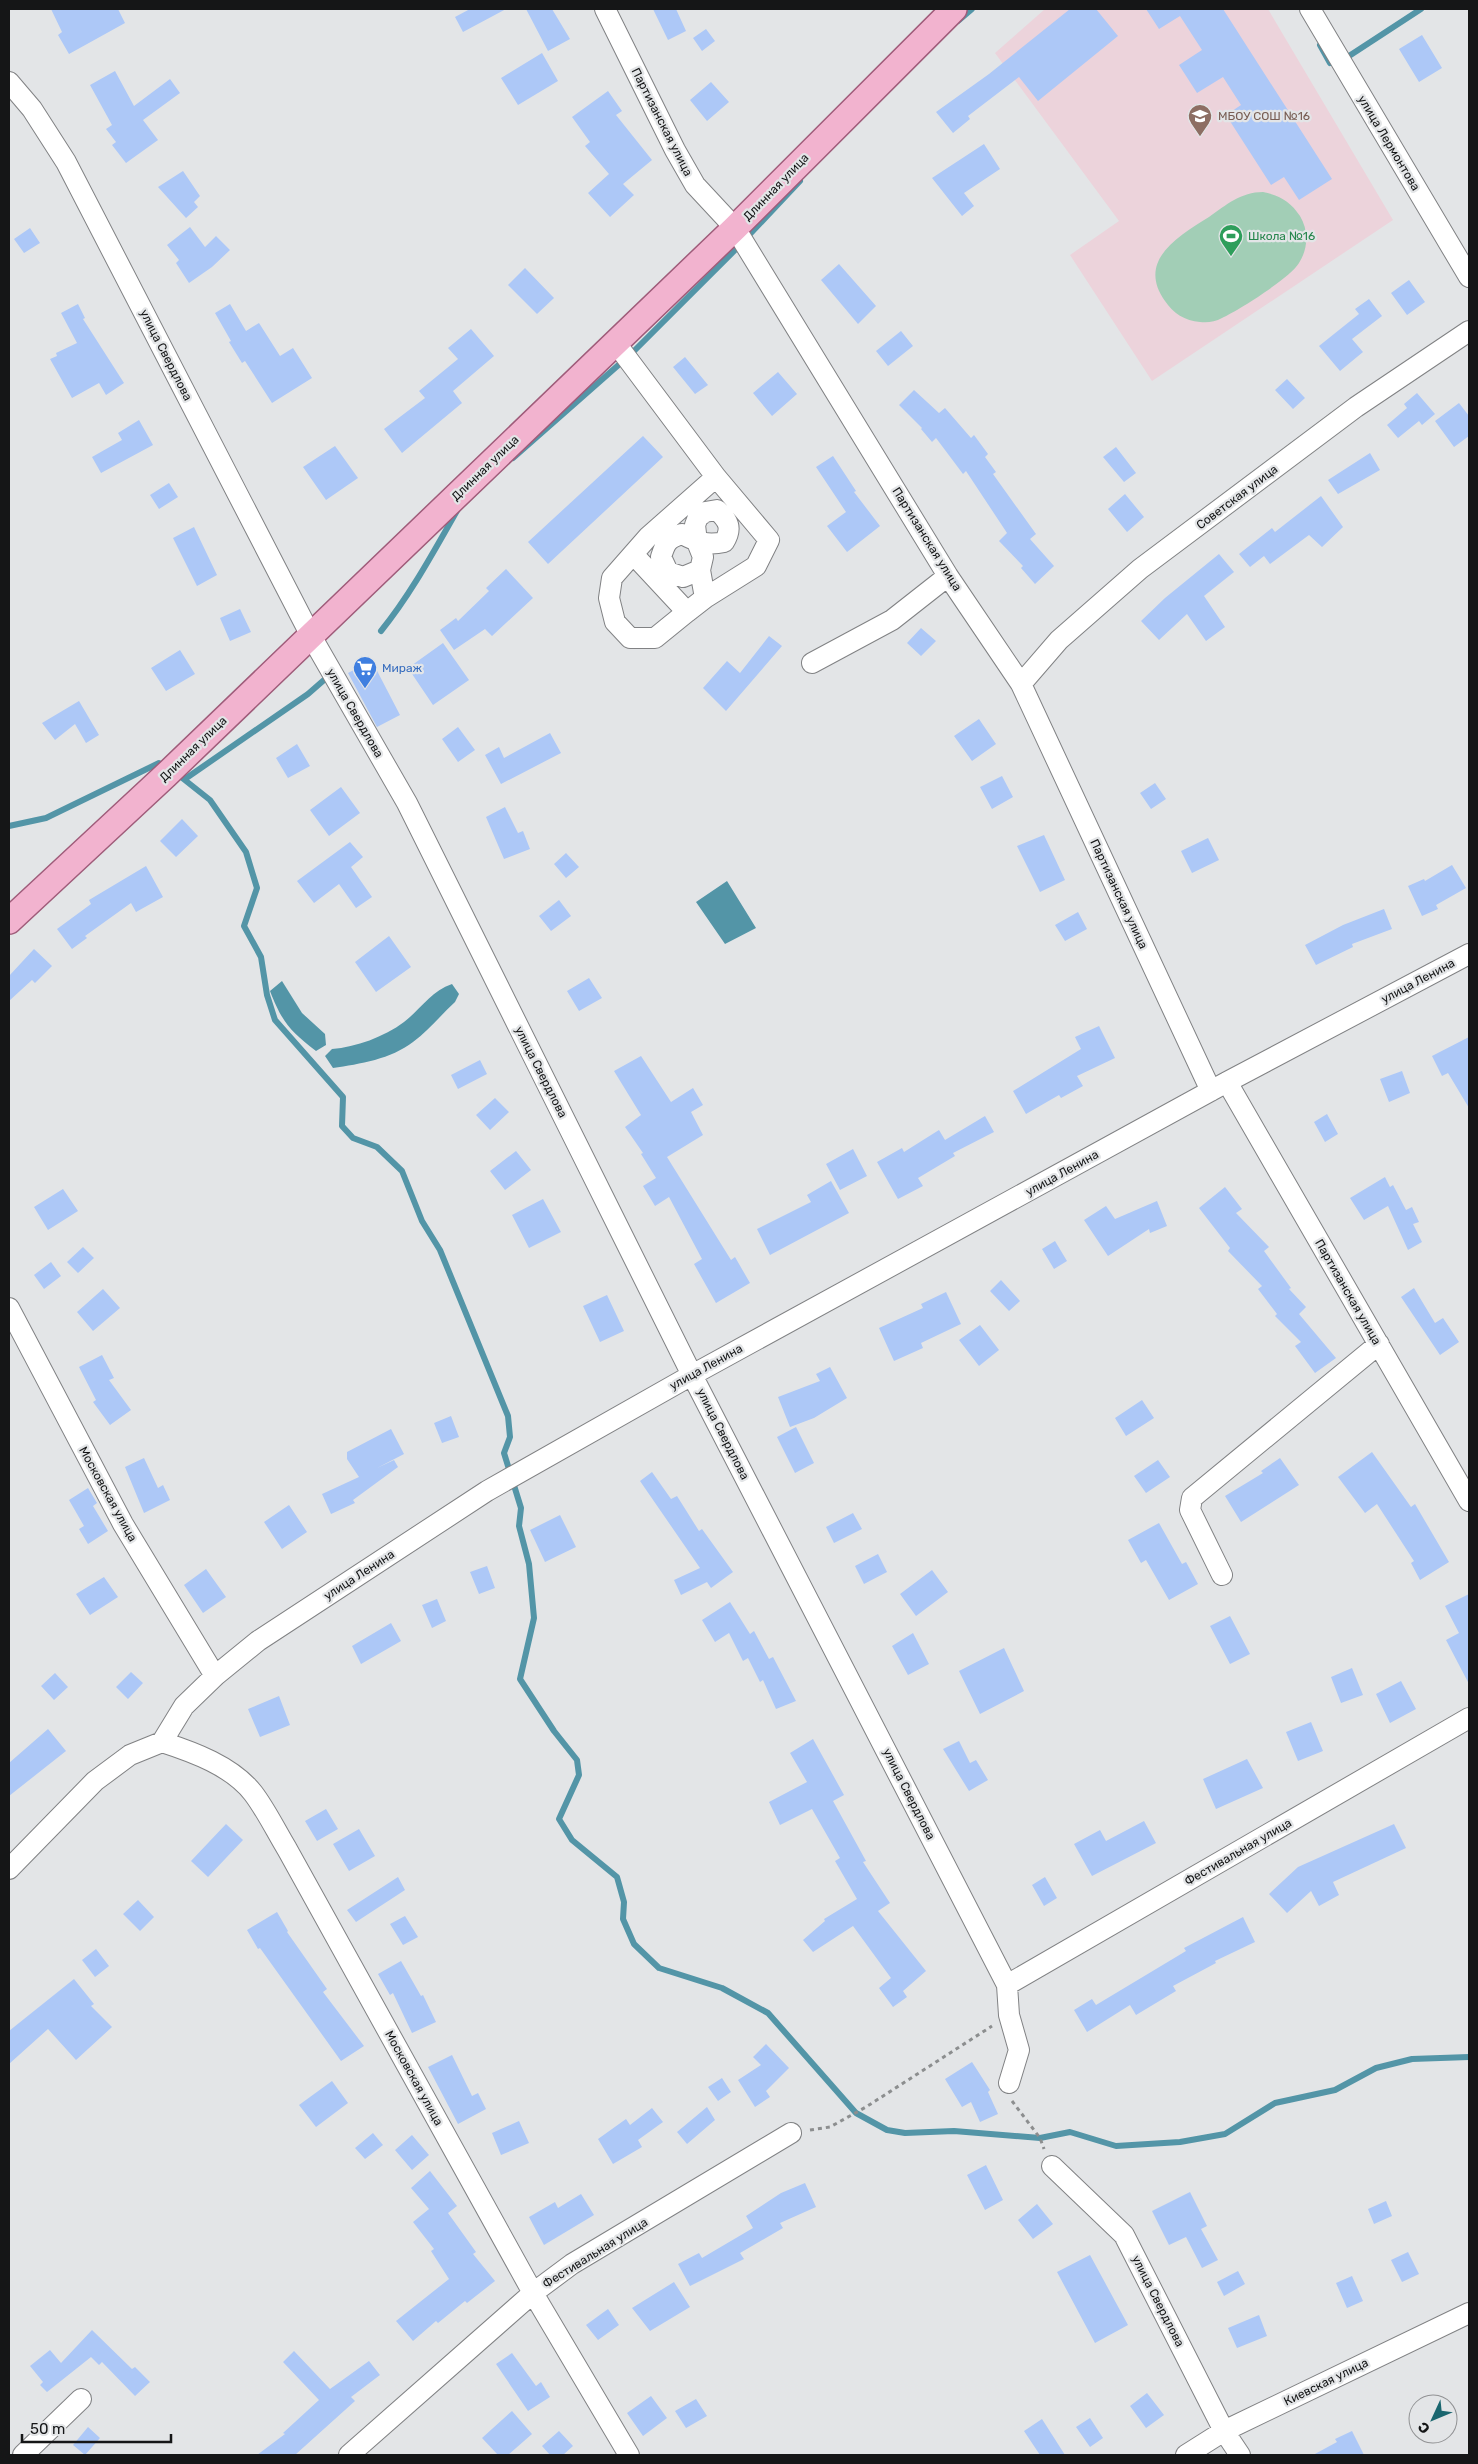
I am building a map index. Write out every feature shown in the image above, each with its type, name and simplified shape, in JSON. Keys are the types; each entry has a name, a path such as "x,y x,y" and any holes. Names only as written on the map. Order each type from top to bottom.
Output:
{"main road":[{"name":"Длинная улица","path":"9,921 173,768 735,228 954,9"}],"street":[{"name":"Партизанская улица","path":"605,9 675,150 691,178 735,228 948,576 1022,684 1219,1087 1379,1344 1469,1501"},
{"name":"улица Лермонтова","path":"1310,9 1469,277"},
{"name":"улица Свердлова","path":"9,82 32,109 66,162 311,636 407,803 692,1374 1007,1985 1009,2015 1019,2050 1010,2083"},
{"name":"Советская улица","path":"1022,684 1059,640 1140,569 1356,407 1469,331"},
{"path":"615,342 716,477 769,540 756,566 704,598 655,638 630,638 615,622 609,598 612,578 648,537 716,477"},
{"path":"700,570 683,576 668,572 661,557 665,542 672,537 682,534 697,542 703,557 700,570 704,598"},
{"path":"633,554 687,612"},
{"path":"812,664 892,620 948,576"},
{"name":"улица Ленина","path":"162,1742 184,1706 215,1676 258,1641 487,1491 692,1374 1219,1087 1469,954"},
{"name":"Московская улица","path":"9,1308 123,1524 215,1676"},
{"path":"1222,1575 1190,1510 1192,1498 1379,1344"},
{"name":"Фестивальная улица","path":"1007,1985 1469,1718"},
{"path":"9,1869 95,1781 130,1755 162,1742"},
{"name":"Московская улица","path":"162,1742 192,1751 232,1774 252,1792 288,1850 533,2293 629,2455"},
{"name":"Фестивальная улица","path":"349,2455 533,2293 572,2264 791,2133"},
{"name":"улица Свердлова","path":"1052,2166 1124,2235 1224,2431 1240,2455"},
{"name":"Киевская улица","path":"1186,2455 1224,2431 1469,2313"},
{"path":"23,2455 80,2399"}],"path":[{"path":"791,2133 830,2127 866,2107 1009,2015"},
{"path":"1010,2083 1012,2102 1040,2138 1052,2166"}],"shaded area":[{"name":"МБОУ СОШ №16","path":"1045,9 1268,9 1393,220 1152,381 1070,255 1119,221 995,53"}],"green space":[{"name":"Школа №16","path":"1263,192 1284,200 1300,216 1305,228 1306,246 1299,263 1286,277 1275,285 1219,319 1203,322 1189,320 1180,316 1168,305 1157,286 1155,273 1158,261 1174,241 1185,232 1234,200 1248,194"}],"water":[{"path":"727,881 756,928 725,944 696,902"},
{"path":"282,981 302,1013 325,1034 326,1045 316,1051 293,1031 279,1011 270,991"},
{"path":"452,984 459,994 455,1002 424,1033 404,1048 375,1060 333,1068 325,1056 332,1049 360,1044 388,1032 404,1022 438,991"}],"building":[{"path":"51,9 118,9 125,23 69,54 58,35 62,32"},
{"path":"470,9 506,9 463,32 455,17"},
{"path":"526,9 552,9 570,39 548,51"},
{"path":"653,9 676,9 686,31 668,40"},
{"path":"1070,9 1096,9 1118,36 1038,101 1019,77 968,116 970,119 953,133 936,112 989,74"},
{"path":"1146,9 1223,9 1332,179 1299,200 1284,177 1271,185 1226,115 1241,105 1223,77 1197,93 1179,65 1202,50 1180,16 1159,29"},
{"path":"706,29 715,41 702,51 693,38"},
{"path":"1422,35 1442,68 1419,82 1399,49"},
{"path":"542,53 558,81 518,105 501,78"},
{"path":"115,71 134,106 170,79 180,93 143,120 158,140 126,163 112,145 116,142 106,129 112,125 90,85"},
{"path":"711,82 729,102 707,121 690,100"},
{"path":"608,91 622,111 616,115 652,160 623,184 634,195 610,217 588,193 609,174 585,146 590,142 572,117"},
{"path":"984,144 1000,169 964,193 974,206 962,216 932,178"},
{"path":"183,171 200,196 194,202 198,207 186,218 158,187"},
{"path":"190,227 205,247 216,236 230,250 212,267 189,283 176,263 179,260 167,245"},
{"path":"30,228 40,243 24,253 14,239"},
{"path":"839,264 876,306 858,324 821,280"},
{"path":"525,268 554,298 537,314 508,285"},
{"path":"1409,280 1425,302 1407,315 1391,293"},
{"path":"1369,299 1382,316 1352,339 1363,352 1340,371 1319,346 1359,314 1355,309"},
{"path":"78,304 85,318 83,319 124,383 106,395 99,383 72,398 50,359 57,356 56,353 77,343 61,313"},
{"path":"230,304 246,331 259,323 280,356 293,348 312,378 272,403 245,361 242,363 215,313"},
{"path":"471,329 494,356 453,391 462,403 402,453 384,429 425,398 419,391 458,359 448,348"},
{"path":"901,331 913,346 888,366 876,351"},
{"path":"685,357 708,385 695,394 673,367"},
{"path":"778,372 797,394 772,416 753,393"},
{"path":"1287,379 1305,398 1293,409 1275,390"},
{"path":"914,390 939,413 945,408 971,438 974,435 988,454 985,457 996,472 993,474 1036,534 1030,539 1054,566 1035,584 1021,568 1023,566 999,541 1007,533 966,471 963,474 936,438 932,442 922,428 899,405"},
{"path":"1417,393 1435,414 1422,425 1419,421 1398,438 1387,425 1407,408 1404,404"},
{"path":"1459,403 1469,416 1469,436 1454,447 1435,421"},
{"path":"139,420 153,445 101,473 92,457 122,440 118,433"},
{"path":"643,436 663,457 548,564 528,542"},
{"path":"335,446 358,478 326,500 303,467"},
{"path":"1116,447 1136,473 1124,482 1103,457"},
{"path":"1370,453 1380,470 1338,494 1328,480"},
{"path":"833,456 856,491 854,492 880,526 847,552 827,526 846,512 816,467"},
{"path":"169,483 178,497 159,509 150,495"},
{"path":"1125,494 1144,517 1127,532 1108,509"},
{"path":"1321,496 1343,527 1322,547 1309,535 1270,564 1264,556 1250,567 1239,554 1272,528 1275,532"},
{"path":"194,527 217,575 197,586 173,538"},
{"path":"1219,554 1234,572 1204,596 1225,627 1206,641 1187,614 1159,640 1141,621 1165,598"},
{"path":"506,569 533,598 492,636 485,629 454,650 440,630 456,618 458,621 489,591 486,588"},
{"path":"240,609 251,632 230,641 220,618"},
{"path":"921,628 936,641 921,656 907,643"},
{"path":"769,636 782,646 726,711 703,688 727,661 740,673"},
{"path":"443,643 469,680 433,705 408,668"},
{"path":"180,650 195,674 166,691 151,668"},
{"path":"367,663 373,663 400,715 377,727 348,673"},
{"path":"79,701 99,735 86,743 75,724 55,740 42,723"},
{"path":"979,719 996,744 972,761 954,736"},
{"path":"458,727 475,750 458,762 442,739"},
{"path":"550,733 561,753 501,784 485,755 499,747 504,758"},
{"path":"297,744 310,766 288,778 276,758"},
{"path":"1002,776 1013,797 992,809 980,787"},
{"path":"1155,783 1166,799 1151,809 1140,793"},
{"path":"341,787 360,813 329,836 310,810"},
{"path":"505,807 518,833 523,831 530,849 504,859 486,817"},
{"path":"182,819 198,836 176,857 160,841"},
{"path":"1044,835 1065,880 1040,892 1017,846"},
{"path":"1208,838 1219,860 1192,873 1181,851"},
{"path":"350,842 363,857 351,867 372,897 356,908 339,884 314,903 297,881"},
{"path":"566,853 579,867 566,878 554,864"},
{"path":"1452,865 1466,888 1436,905 1438,909 1422,916 1408,886 1424,879 1425,881"},
{"path":"146,866 163,897 136,912 131,903 85,936 87,938 72,949 57,929 91,904 89,900"},
{"path":"559,900 571,916 551,931 539,916"},
{"path":"1384,909 1392,929 1352,944 1353,947 1316,965 1305,945 1343,925"},
{"path":"1078,912 1087,929 1065,941 1055,925"},
{"path":"389,936 411,967 376,992 355,962"},
{"path":"34,949 52,966 35,983 32,980 9,1001 9,976"},
{"path":"589,978 602,998 579,1011 567,991"},
{"path":"1099,1026 1115,1058 1077,1076 1083,1086 1061,1098 1059,1095 1026,1114 1013,1091 1081,1049 1075,1037"},
{"path":"1469,1037 1469,1108 1448,1073 1442,1076 1432,1056"},
{"path":"641,1056 671,1102 693,1088 703,1105 691,1112 703,1135 667,1157 731,1260 735,1257 750,1283 716,1303 694,1264 702,1259 669,1197 655,1206 643,1186 656,1178 641,1154 643,1153 625,1127 641,1115 614,1071"},
{"path":"480,1060 487,1074 458,1089 451,1075"},
{"path":"1402,1071 1410,1093 1389,1102 1380,1079"},
{"path":"495,1098 509,1112 490,1130 476,1115"},
{"path":"1327,1114 1338,1134 1325,1142 1314,1122"},
{"path":"985,1116 994,1132 953,1153 955,1156 918,1178 923,1186 898,1199 877,1162 902,1148 904,1152 939,1130 945,1140"},
{"path":"853,1149 867,1176 840,1190 826,1164"},
{"path":"516,1151 531,1170 505,1190 490,1171"},
{"path":"1385,1177 1390,1187 1393,1185 1406,1210 1412,1207 1419,1222 1413,1224 1422,1242 1408,1250 1388,1206 1364,1220 1350,1198"},
{"path":"831,1181 849,1213 770,1255 757,1229 811,1202 807,1195"},
{"path":"1225,1187 1242,1209 1236,1213 1269,1247 1264,1251 1291,1288 1289,1289 1306,1307 1299,1314 1336,1358 1315,1373 1295,1346 1301,1342 1275,1316 1277,1314 1258,1289 1262,1286 1228,1251 1230,1248 1199,1208"},
{"path":"63,1189 78,1211 48,1230 34,1207"},
{"path":"543,1199 561,1232 529,1248 512,1215"},
{"path":"1157,1201 1167,1226 1150,1233 1149,1229 1108,1256 1084,1220 1106,1206 1115,1219"},
{"path":"1055,1241 1067,1261 1054,1269 1042,1249"},
{"path":"83,1247 94,1258 78,1273 67,1262"},
{"path":"51,1262 61,1276 44,1289 34,1275"},
{"path":"1001,1280 1020,1301 1009,1311 990,1291"},
{"path":"1414,1288 1435,1323 1443,1318 1459,1342 1440,1355 1401,1297"},
{"path":"103,1289 120,1308 93,1331 77,1312"},
{"path":"946,1292 961,1324 921,1343 923,1348 894,1361 879,1328 923,1308 921,1304"},
{"path":"607,1295 624,1331 600,1342 583,1306"},
{"path":"980,1325 999,1350 979,1366 959,1340"},
{"path":"102,1355 114,1378 109,1380 131,1410 110,1425 93,1402 96,1400 79,1367"},
{"path":"830,1367 847,1398 814,1418 790,1427 778,1397 820,1381 816,1374"},
{"path":"1142,1400 1154,1418 1126,1436 1115,1418"},
{"path":"451,1416 459,1437 442,1443 434,1423"},
{"path":"796,1427 814,1463 795,1473 777,1437"},
{"path":"391,1429 404,1454 377,1468 394,1460 398,1467 353,1500 355,1503 331,1514 322,1494 359,1477 347,1459 347,1452"},
{"path":"1372,1452 1411,1507 1415,1504 1449,1562 1420,1580 1411,1563 1414,1561 1377,1504 1365,1513 1338,1477"},
{"path":"144,1458 158,1488 163,1485 170,1500 144,1513 125,1467"},
{"path":"1280,1458 1299,1485 1241,1522 1225,1496 1263,1473 1261,1471"},
{"path":"1158,1460 1170,1477 1146,1493 1134,1476"},
{"path":"652,1472 671,1499 677,1496 699,1531 702,1529 733,1572 711,1588 707,1582 681,1595 674,1580 700,1568 640,1481"},
{"path":"88,1488 97,1503 93,1506 108,1531 88,1544 79,1529 84,1526 69,1500"},
{"path":"289,1505 307,1532 282,1549 264,1522"},
{"path":"853,1513 862,1529 834,1543 826,1527"},
{"path":"560,1515 576,1547 545,1562 530,1530"},
{"path":"1159,1523 1182,1564 1186,1562 1198,1584 1169,1600 1146,1560 1141,1563 1128,1540"},
{"path":"878,1554 887,1572 864,1584 855,1566"},
{"path":"487,1566 495,1588 479,1594 470,1572"},
{"path":"206,1569 226,1597 203,1613 184,1585"},
{"path":"932,1570 948,1592 916,1616 900,1594"},
{"path":"104,1577 118,1597 90,1615 76,1594"},
{"path":"1469,1594 1469,1684 1446,1640 1459,1633 1445,1606"},
{"path":"437,1599 446,1621 432,1628 422,1605"},
{"path":"730,1602 750,1634 754,1631 769,1659 773,1657 796,1701 776,1709 763,1680 760,1682 748,1658 743,1661 729,1633 715,1642 702,1620"},
{"path":"1230,1616 1250,1654 1230,1664 1210,1626"},
{"path":"391,1623 401,1641 361,1664 352,1646"},
{"path":"913,1633 929,1664 908,1675 892,1646"},
{"path":"1004,1648 1024,1691 980,1714 959,1671"},
{"path":"1352,1668 1363,1695 1341,1703 1331,1677"},
{"path":"131,1672 143,1683 128,1699 116,1687"},
{"path":"55,1673 68,1687 54,1700 41,1686"},
{"path":"1401,1681 1416,1709 1390,1723 1376,1694"},
{"path":"279,1696 290,1725 260,1737 248,1709"},
{"path":"1311,1722 1323,1751 1298,1761 1286,1732"},
{"path":"48,1729 66,1751 9,1796 9,1763"},
{"path":"813,1739 844,1795 833,1801 866,1861 863,1862 890,1903 878,1911 926,1971 903,1991 907,1997 893,2007 879,1988 891,1978 853,1926 813,1952 803,1940 825,1921 824,1919 857,1899 835,1861 840,1858 812,1809 780,1825 769,1802 807,1782 790,1753"},
{"path":"959,1741 970,1763 976,1760 988,1780 969,1791 943,1749"},
{"path":"1247,1759 1263,1788 1216,1809 1203,1779"},
{"path":"326,1809 338,1829 317,1841 305,1821"},
{"path":"1144,1821 1156,1843 1092,1876 1074,1844 1100,1830 1106,1841"},
{"path":"226,1824 243,1840 208,1877 191,1861"},
{"path":"1394,1824 1406,1848 1333,1882 1339,1895 1319,1906 1311,1891 1287,1913 1269,1894 1298,1867"},
{"path":"359,1829 375,1856 349,1871 333,1844"},
{"path":"398,1877 405,1890 356,1922 347,1910"},
{"path":"1045,1877 1057,1898 1044,1906 1032,1885"},
{"path":"138,1900 154,1917 140,1931 123,1914"},
{"path":"277,1912 287,1932 327,1989 323,1992 364,2046 341,2061 260,1948 258,1949 247,1930"},
{"path":"405,1916 418,1937 403,1945 390,1924"},
{"path":"1243,1917 1255,1942 1215,1961 1216,1963 1173,1986 1176,1991 1136,2015 1130,2005 1087,2032 1074,2010 1092,1999 1096,2005 1186,1951 1184,1948"},
{"path":"96,1949 109,1966 95,1977 82,1960"},
{"path":"401,1961 421,1996 423,1995 436,2022 412,2033 393,1993 390,1995 378,1974"},
{"path":"74,1979 94,2004 91,2006 112,2027 76,2060 48,2029 9,2064 9,2031"},
{"path":"766,2044 789,2068 766,2091 770,2097 755,2107 738,2080 761,2065 753,2057"},
{"path":"452,2055 472,2096 478,2093 486,2109 458,2124 428,2067"},
{"path":"972,2062 990,2090 988,2092 998,2114 980,2122 971,2102 962,2107 945,2079"},
{"path":"722,2078 731,2092 718,2101 708,2087"},
{"path":"332,2081 348,2103 316,2127 299,2105"},
{"path":"707,2107 715,2120 687,2144 677,2132"},
{"path":"652,2108 663,2122 638,2140 642,2147 613,2164 598,2139 626,2119 630,2125"},
{"path":"519,2121 529,2143 501,2155 492,2133"},
{"path":"373,2133 383,2145 365,2159 355,2148"},
{"path":"412,2135 429,2155 412,2170 395,2150"},
{"path":"986,2165 1003,2200 985,2210 967,2175"},
{"path":"430,2171 457,2206 448,2213 476,2252 473,2254 495,2281 467,2303 465,2301 438,2323 436,2321 413,2341 396,2321 449,2279 431,2251 434,2249 413,2222 429,2209 411,2188"},
{"path":"805,2183 816,2207 780,2223 783,2228 740,2253 744,2259 690,2286 678,2264 699,2253 702,2258 753,2228 746,2216 781,2193"},
{"path":"1190,2192 1207,2226 1201,2229 1218,2260 1202,2268 1186,2237 1169,2245 1152,2211"},
{"path":"581,2194 594,2215 544,2245 529,2217 555,2202 558,2208"},
{"path":"1386,2201 1392,2216 1374,2224 1368,2209"},
{"path":"1037,2204 1053,2224 1033,2239 1018,2220"},
{"path":"1408,2252 1419,2274 1402,2282 1391,2260"},
{"path":"1090,2255 1128,2325 1095,2343 1057,2272"},
{"path":"1238,2271 1245,2284 1224,2296 1217,2282"},
{"path":"1352,2276 1363,2301 1347,2308 1336,2283"},
{"path":"674,2282 690,2307 650,2331 632,2308"},
{"path":"608,2309 619,2325 598,2340 586,2325"},
{"path":"1259,2315 1267,2336 1237,2348 1228,2328"},
{"path":"92,2330 132,2369 135,2367 150,2382 135,2396 102,2362 99,2365 91,2357 47,2392 40,2385 43,2382 30,2366 50,2350 61,2363"},
{"path":"294,2351 330,2389 369,2361 380,2375 351,2397 355,2401 295,2455 257,2455 285,2434 283,2433 319,2400 283,2362"},
{"path":"512,2353 536,2386 541,2382 550,2397 528,2411 496,2364"},
{"path":"1147,2393 1164,2415 1146,2428 1130,2406"},
{"path":"651,2396 667,2418 643,2436 627,2413"},
{"path":"696,2399 707,2416 686,2428 675,2411"},
{"path":"512,2411 532,2434 508,2455 498,2455 482,2438"},
{"path":"1090,2418 1103,2438 1090,2447 1076,2427"},
{"path":"1042,2419 1065,2455 1040,2455 1024,2431"},
{"path":"88,2427 100,2438 85,2455 73,2445"},
{"path":"559,2431 573,2446 563,2455 550,2455 542,2446"},
{"path":"1352,2431 1364,2455 1313,2455 1337,2442 1335,2439"}],"waterway":[{"path":"958,21 972,9"},
{"path":"1349,56 1421,9"},
{"path":"1320,45 1330,63"},
{"path":"750,234 800,181"},
{"path":"633,352 738,247"},
{"path":"513,458 623,361"},
{"path":"381,631 412,587 458,509"},
{"path":"185,779 308,694 324,680"},
{"path":"9,826 46,818 159,763 167,768"},
{"path":"176,773 210,800 246,852 257,888 244,926 261,957 267,995 275,1020 343,1097 342,1126 353,1138 377,1147 402,1171 422,1221 440,1250 508,1416 510,1437 504,1453 521,1508 519,1526 529,1564 534,1618 520,1679 554,1731 577,1760 579,1775 559,1819 572,1840 617,1877 624,1902 623,1919 634,1944 659,1968 722,1988 768,2013 856,2113 887,2130 905,2133 954,2131 1040,2138 1070,2132 1116,2146 1180,2142 1225,2134 1275,2103 1335,2090 1376,2068 1412,2059 1469,2057"}],"place":[{"name":"МБОУ СОШ №16","path":"1200,137"},
{"name":"Школа №16","path":"1231,257"},
{"name":"Мираж","path":"365,689"}]}
